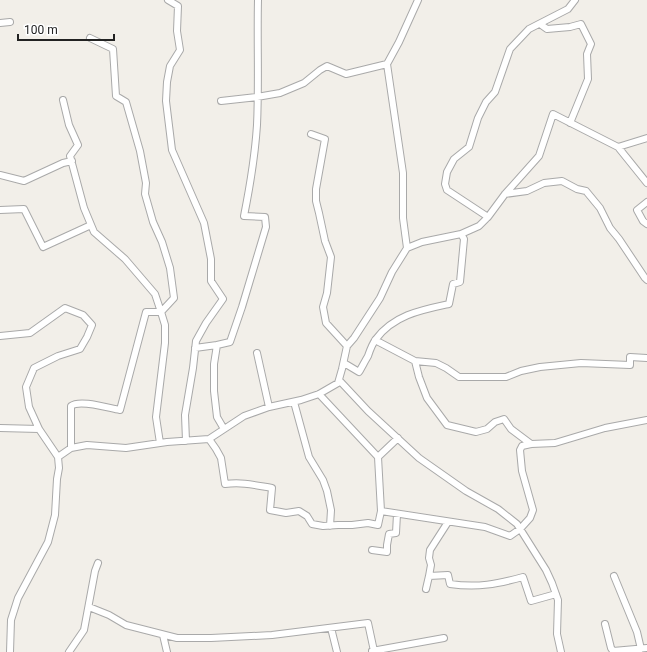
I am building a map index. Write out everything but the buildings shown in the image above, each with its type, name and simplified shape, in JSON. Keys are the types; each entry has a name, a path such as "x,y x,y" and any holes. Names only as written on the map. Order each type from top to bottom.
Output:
{"street":[{"path":"168,0 178,3 177,31 180,50 170,66 167,82 166,101 172,150 204,224 211,259 211,281 223,299 206,323 196,341 194,368 185,415 186,441"},
{"path":"195,348 230,342 266,227 265,217 244,216 252,174 257,126 258,0"},
{"path":"407,248 403,218 403,172 387,64 399,42 418,0"},
{"path":"488,217 448,190 445,184 447,172 454,159 469,147 478,118 486,102 495,92 510,49 529,29 568,9 575,0"},
{"path":"0,23 10,22"},
{"path":"540,24 547,29 570,27 581,24 591,44 587,54 588,79 570,123"},
{"path":"71,448 71,406 79,403 120,410 146,312 161,312 174,298 170,268 162,242 153,222 145,194 146,182 140,151 126,102 116,96 113,49 90,38"},
{"path":"221,101 280,93 304,83 327,66 346,74 387,64"},
{"path":"63,100 69,125 78,145 70,156 84,208 94,232 125,259 155,294 165,325 165,343 156,417 160,443"},
{"path":"58,457 71,448 87,445 126,448 160,443 209,439 244,416 269,407 294,402 319,394 338,383 347,346 354,338 380,298 392,272 407,248 422,242 460,234 479,226 539,156 553,114 618,147 647,183"},
{"path":"311,134 325,139 316,189 316,201 330,257 327,293 323,307 326,323 347,346"},
{"path":"618,147 647,138"},
{"path":"0,175 24,181 63,162 72,162"},
{"path":"505,194 527,191 544,184 562,182 577,189 586,191 600,208 610,228 647,280"},
{"path":"647,202 637,210 643,221 647,224"},
{"path":"0,210 24,209 43,247 91,225"},
{"path":"344,362 359,372 375,340 384,330 401,318 420,310 450,304 452,284 460,282 464,239 460,234"},
{"path":"0,336 30,333 65,308 83,315 92,325 80,349 58,356 34,368 26,387 29,407 40,430 58,457 59,468 55,515 48,542 18,598 11,620 10,652"},
{"path":"375,340 415,361 436,363 459,377 506,377 521,370 581,363 630,365 630,357 647,358"},
{"path":"217,345 214,364 214,390 217,417 224,429"},
{"path":"257,352 269,407"},
{"path":"415,361 427,398 447,425 476,432 486,429 495,422 504,419 511,430 531,444"},
{"path":"339,380 368,411 419,458 466,491 498,509 517,524 552,582 558,600 557,634 560,652"},
{"path":"209,439 221,458 225,484 239,483 272,488 270,510 286,513 298,511 307,516 312,524 323,526 368,523 378,525 382,511 378,457 319,394"},
{"path":"294,402 309,457 323,480 327,491 331,510 330,526"},
{"path":"382,511 485,527 510,536 530,518 533,510 522,472 520,450 522,446 555,443 604,428 647,420"},
{"path":"0,428 40,430"},
{"path":"378,457 398,438"},
{"path":"372,550 387,552 389,534 396,533 397,514"},
{"path":"426,589 431,565 428,558 430,550 448,522"},
{"path":"69,652 84,630 95,571 98,563"},
{"path":"429,576 448,575 450,584 461,586 481,586 523,577 531,601 556,594"},
{"path":"604,624 611,648 614,651 644,648 614,576"},
{"path":"89,607 126,625 176,638 272,635 368,623 372,651 444,638"},
{"path":"330,628 337,652"},
{"path":"163,635 166,652"}]}
